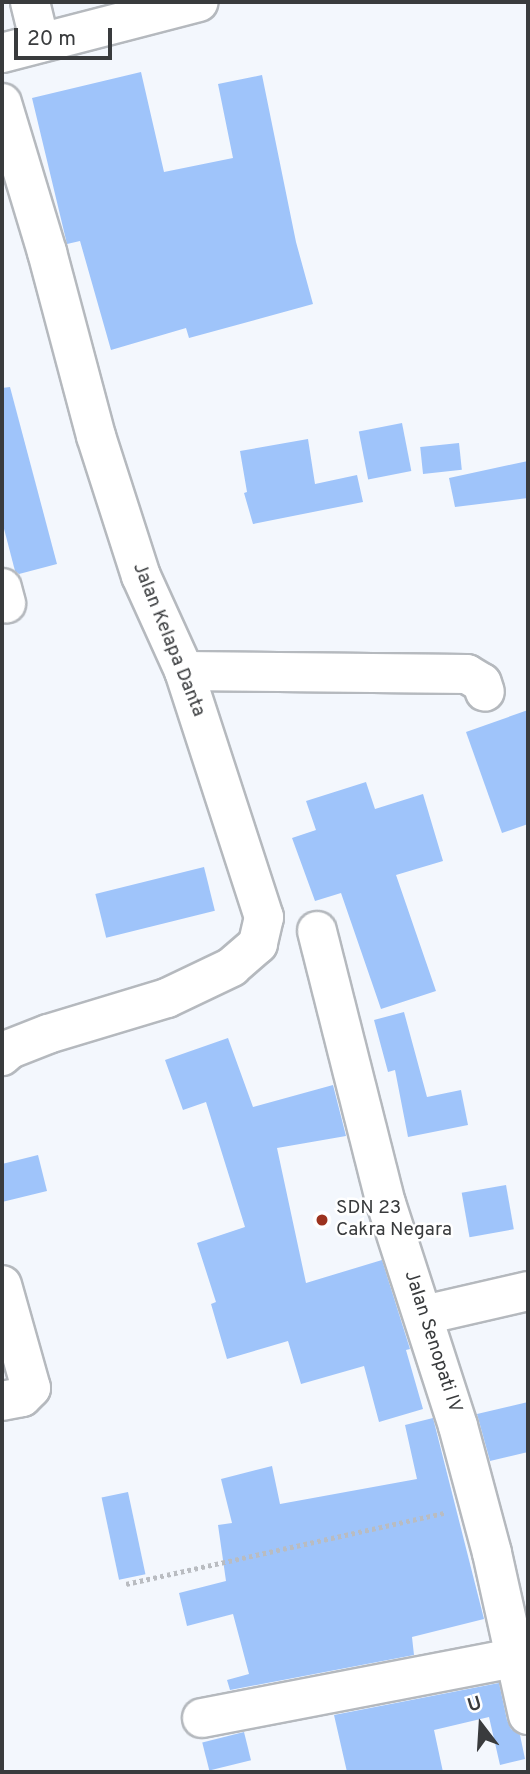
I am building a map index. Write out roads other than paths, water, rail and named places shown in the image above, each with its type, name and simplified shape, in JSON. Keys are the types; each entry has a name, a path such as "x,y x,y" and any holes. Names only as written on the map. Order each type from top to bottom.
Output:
{"street":[{"path":"30,2 40,43"},
{"path":"2,53 199,2"},
{"name":"Jalan Kelapa Danta","path":"2,103 47,252 96,436 141,576 184,671 264,917 258,944 232,967 167,998 48,1034 10,1049 2,1056"},
{"path":"184,671 467,674 482,683 485,692"},
{"name":"Jalan Senopati IV","path":"317,931 386,1203 424,1315 479,1506 528,1715"},
{"path":"2,1285 31,1388 22,1396 2,1401"},
{"path":"424,1315 528,1291"},
{"path":"202,1718 514,1658"}],"place":[{"name":"SDN 23 Cakra Negara","path":"322,1220"}]}
